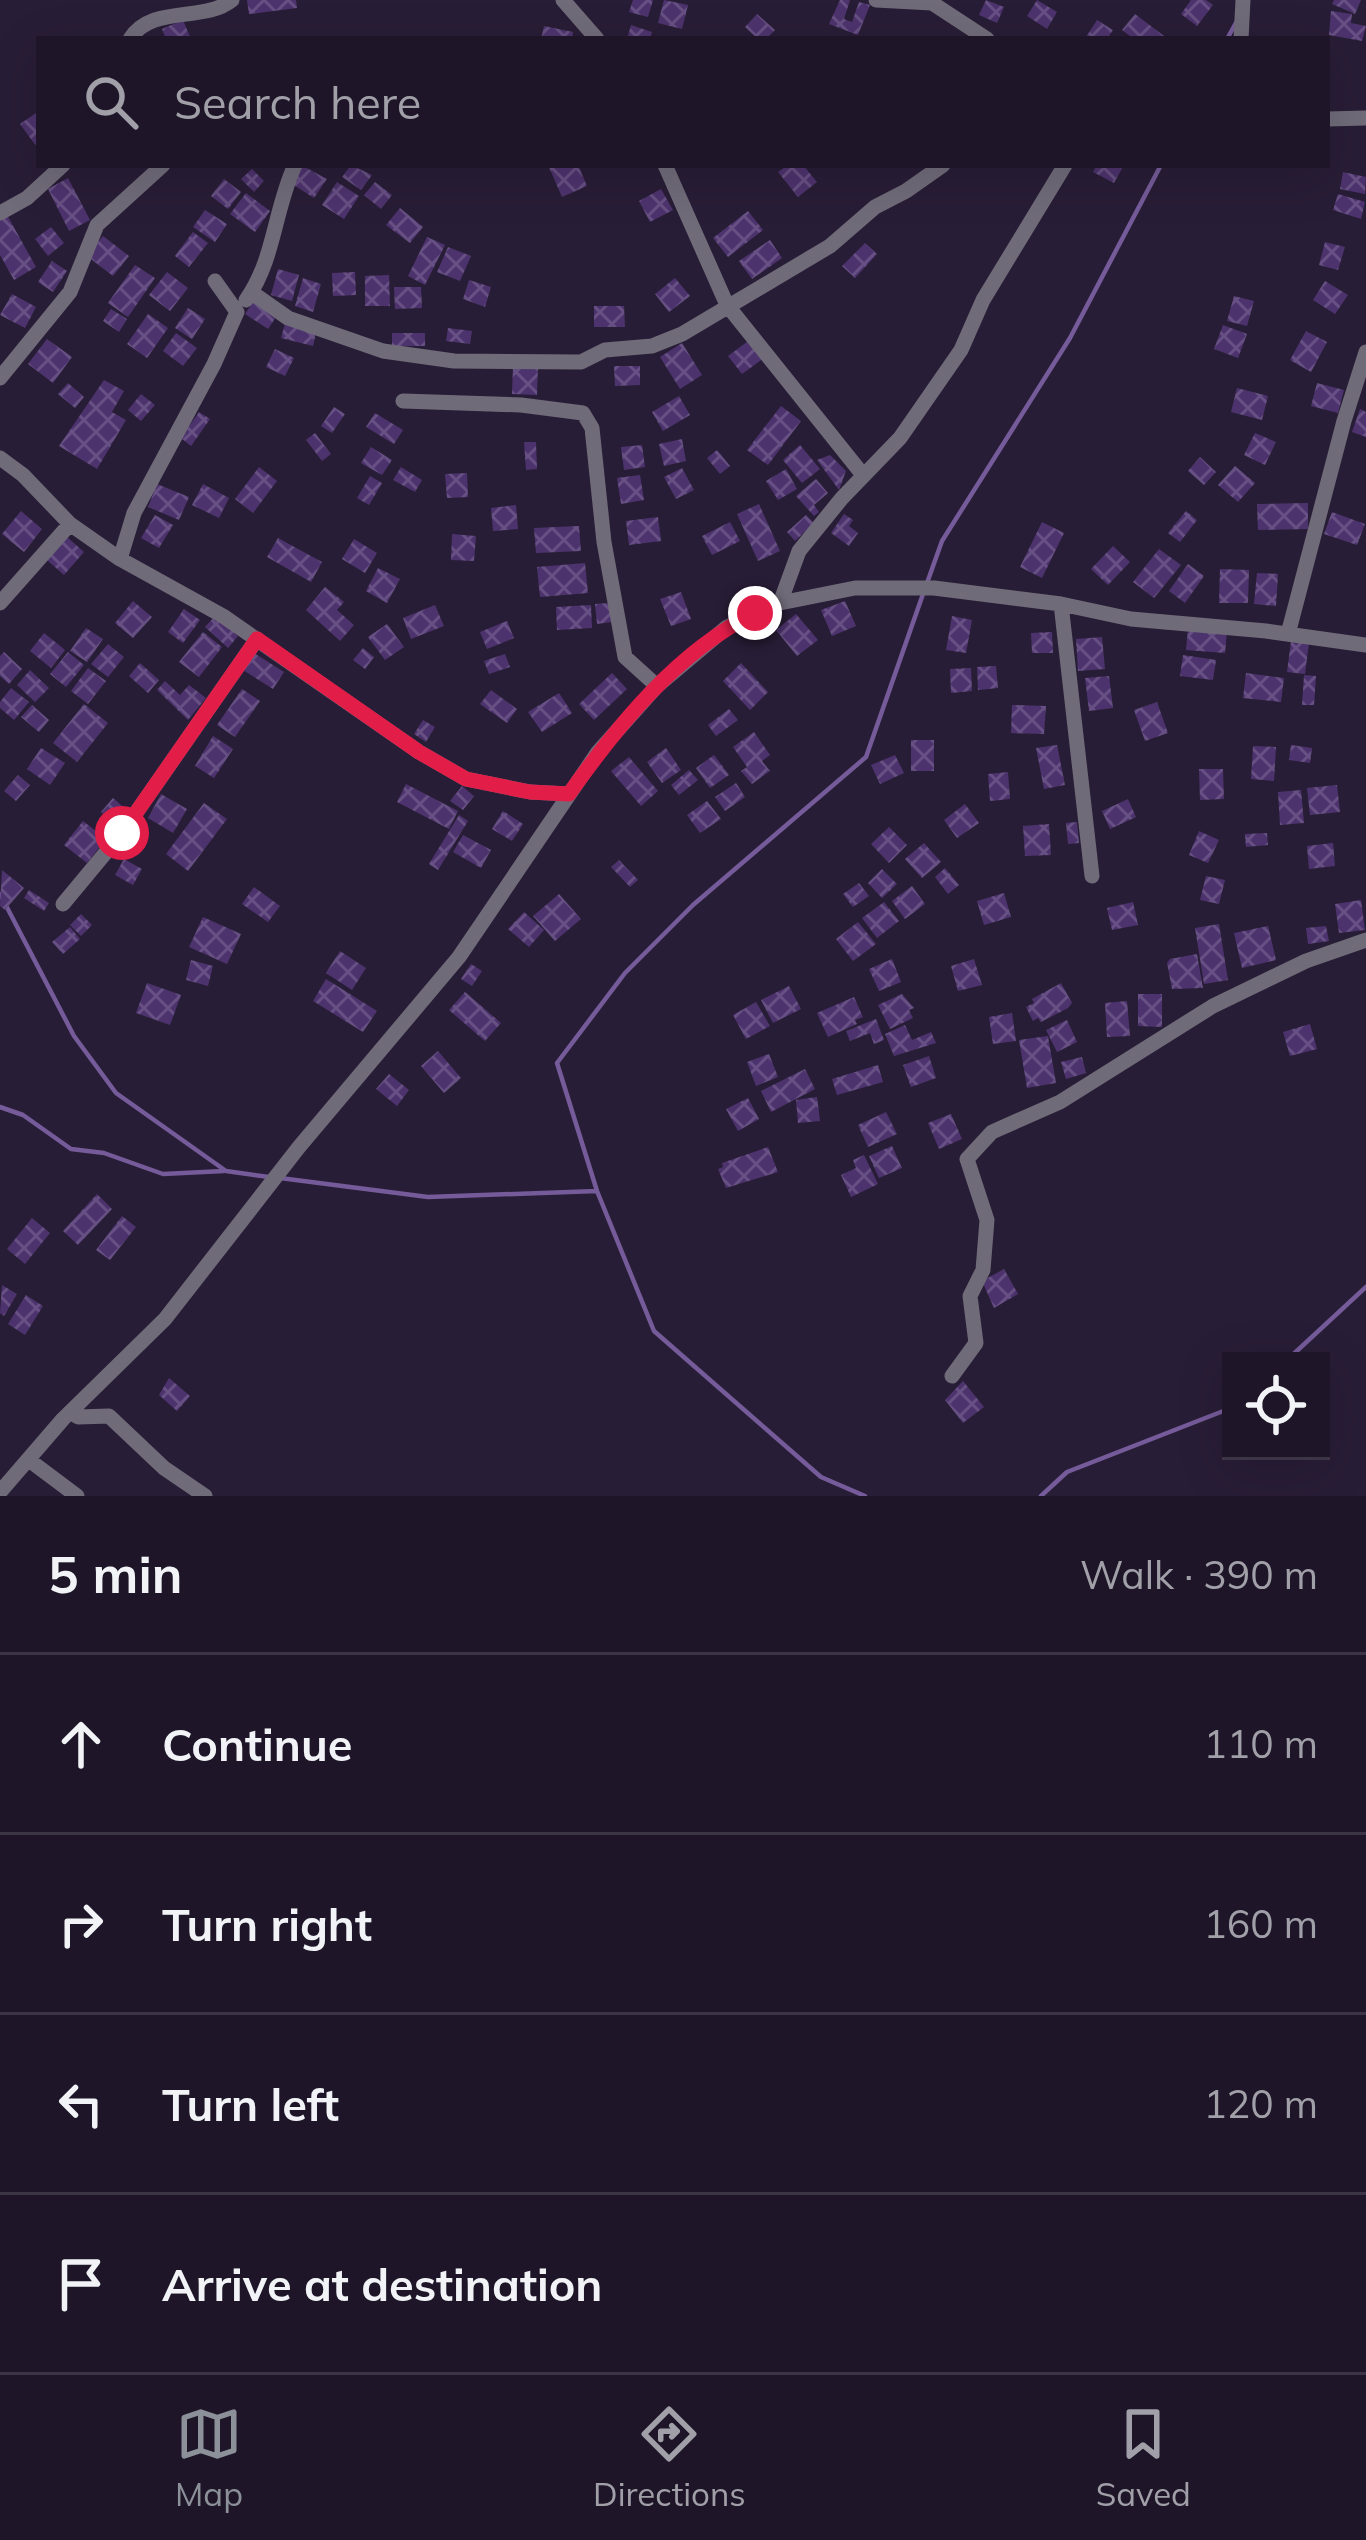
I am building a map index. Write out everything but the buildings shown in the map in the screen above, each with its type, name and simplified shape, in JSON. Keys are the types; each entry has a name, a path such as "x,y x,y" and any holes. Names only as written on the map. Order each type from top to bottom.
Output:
{"street":[{"path":"132,36 167,16 224,7 232,0"},
{"path":"563,0 594,36"},
{"path":"876,0 932,3 982,36"},
{"path":"1241,36 1244,0"},
{"path":"1330,118 1366,118"},
{"path":"0,212 27,198 60,168"},
{"path":"0,378 70,292 97,225 160,168"},
{"path":"120,559 134,513 237,311 265,271 280,197 294,168"},
{"path":"666,168 727,305 862,476"},
{"path":"251,292 288,317 382,351 454,361 581,362 605,350 652,346 682,334 830,246 874,207 940,168"},
{"path":"780,603 800,551 900,438 961,350 983,300 1063,168"},
{"path":"214,281 237,311"},
{"path":"1288,634 1366,352"},
{"path":"403,401 583,412 592,428 604,542 625,656 657,686"},
{"path":"0,458 70,524 120,559 223,616 419,752 466,779 530,792 569,794"},
{"path":"0,603 70,524"},
{"path":"0,1492 70,1412 165,1318 299,1147 459,957 598,752 657,686 727,627 780,603 855,588 934,588 1060,604 1131,619 1366,645"},
{"path":"1060,604 1092,876"},
{"path":"63,904 122,833 257,639"},
{"path":"952,1376 976,1342 970,1296 983,1270 987,1220 967,1159 992,1132 1060,1102 1213,1006 1306,961 1366,940"},
{"path":"70,1412 78,1417 110,1416 164,1468 205,1496"},
{"path":"29,1460 77,1496"}],"waterway":[{"path":"1229,36 1237,21"},
{"path":"927,583 942,541 1070,338 1159,168"},
{"path":"865,1496 821,1477 654,1331 597,1191 557,1063 625,973 693,905 866,757 923,594"},
{"path":"0,894 74,1036 116,1093 226,1171 269,1177"},
{"path":"0,1107 23,1115 71,1149 104,1153 163,1174 224,1171"},
{"path":"280,1178 428,1197 597,1191"},
{"path":"1296,1352 1366,1287"},
{"path":"1041,1496 1067,1472 1222,1412"}],"route":[{"path":"122,833 257,639 419,752 466,779 530,792 569,794 598,752 657,686 727,627 755,613"}]}
